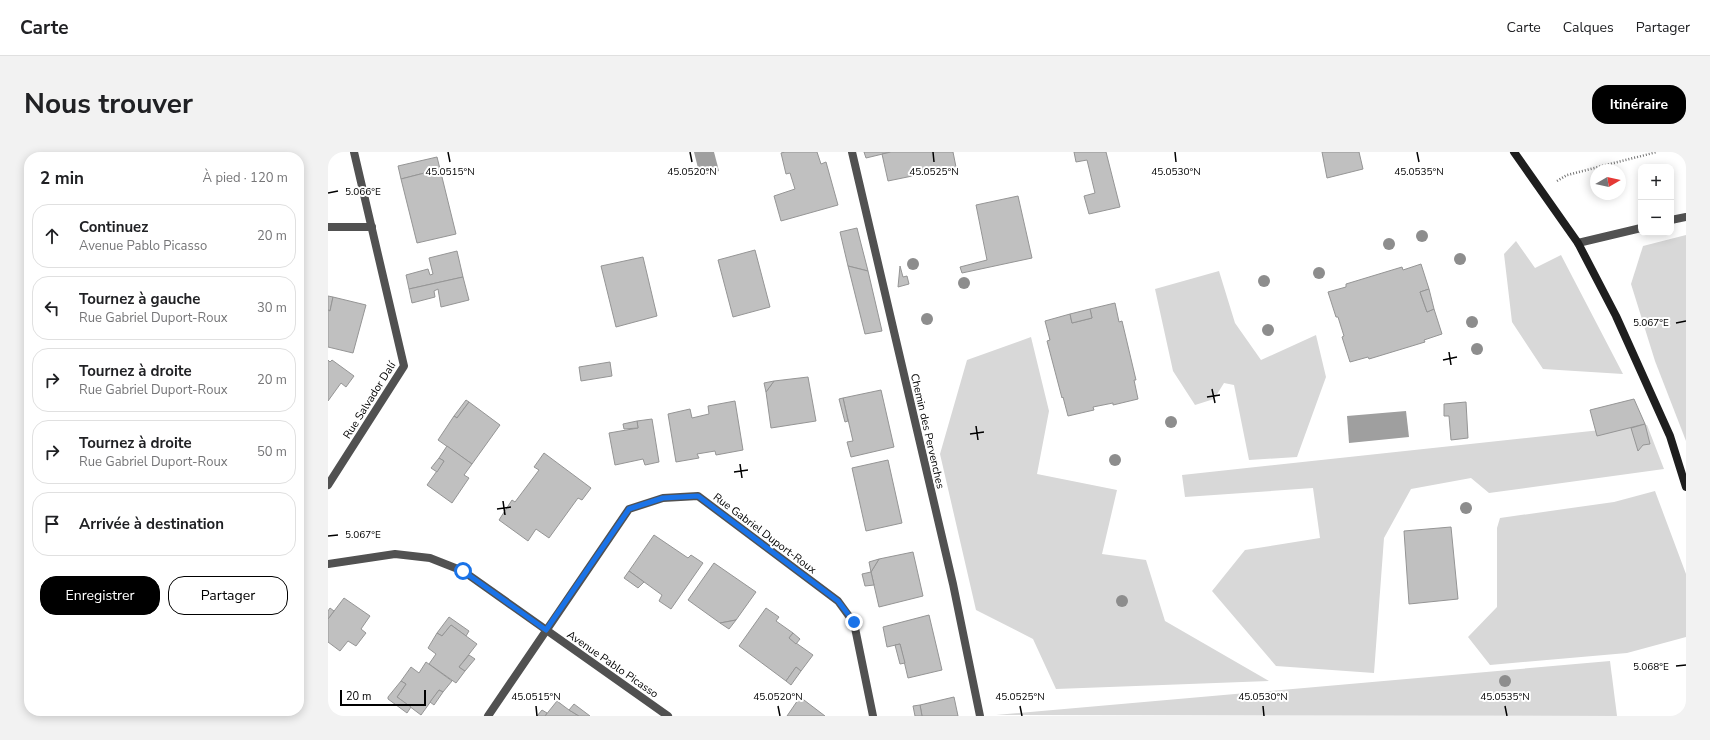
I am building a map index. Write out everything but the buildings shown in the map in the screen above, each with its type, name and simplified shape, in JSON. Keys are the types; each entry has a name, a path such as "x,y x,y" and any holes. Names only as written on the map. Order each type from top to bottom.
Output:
{"street":[{"name":"Rue Salvador Dalí","path":"328,486 404,366 354,152"},
{"name":"Chemin des Pervenches","path":"852,152 953,584 980,716"},
{"path":"1514,152 1578,243 1616,316 1670,436 1686,487"},
{"path":"1674,219 1686,217"},
{"path":"328,227 372,227"},
{"path":"1578,243 1638,229"},
{"name":"Rue Gabriel Duport-Roux","path":"488,716 629,509 663,498 698,496 838,601 854,622 874,716"},
{"name":"Avenue Pablo Picasso","path":"328,564 395,554 430,558 463,571 668,716"}],"path":[{"path":"1542,190 1567,175 1657,152"}],"shaded area":[{"path":"694,152 714,152 719,171 700,176"},
{"path":"1686,235 1686,441 1655,361 1631,284 1643,246"},
{"path":"1516,241 1535,268 1561,255 1623,374 1543,369 1512,322 1504,254"},
{"path":"1219,271 1235,323 1261,360 1316,335 1326,377 1297,457 1249,460 1234,385 1224,383 1214,399 1195,405 1173,371 1155,289"},
{"path":"1031,337 1049,411 1037,474 1117,490 1102,554 1146,560 1165,621 1269,681 1056,689 1033,639 976,610 940,454 967,360"},
{"path":"1406,411 1409,437 1349,443 1347,416"},
{"path":"1647,425 1664,469 1489,493 1471,478 1411,489 1384,538 1374,673 1276,666 1212,591 1245,550 1320,538 1313,488 1185,497 1182,475"},
{"path":"1655,491 1686,574 1686,637 1627,653 1490,665 1468,637 1497,607 1497,528 1500,518 1614,502"},
{"path":"1610,661 1617,716 996,715"}],"route":[{"path":"463,571 546,630 629,509 663,498 698,496 838,601 854,622"}]}
